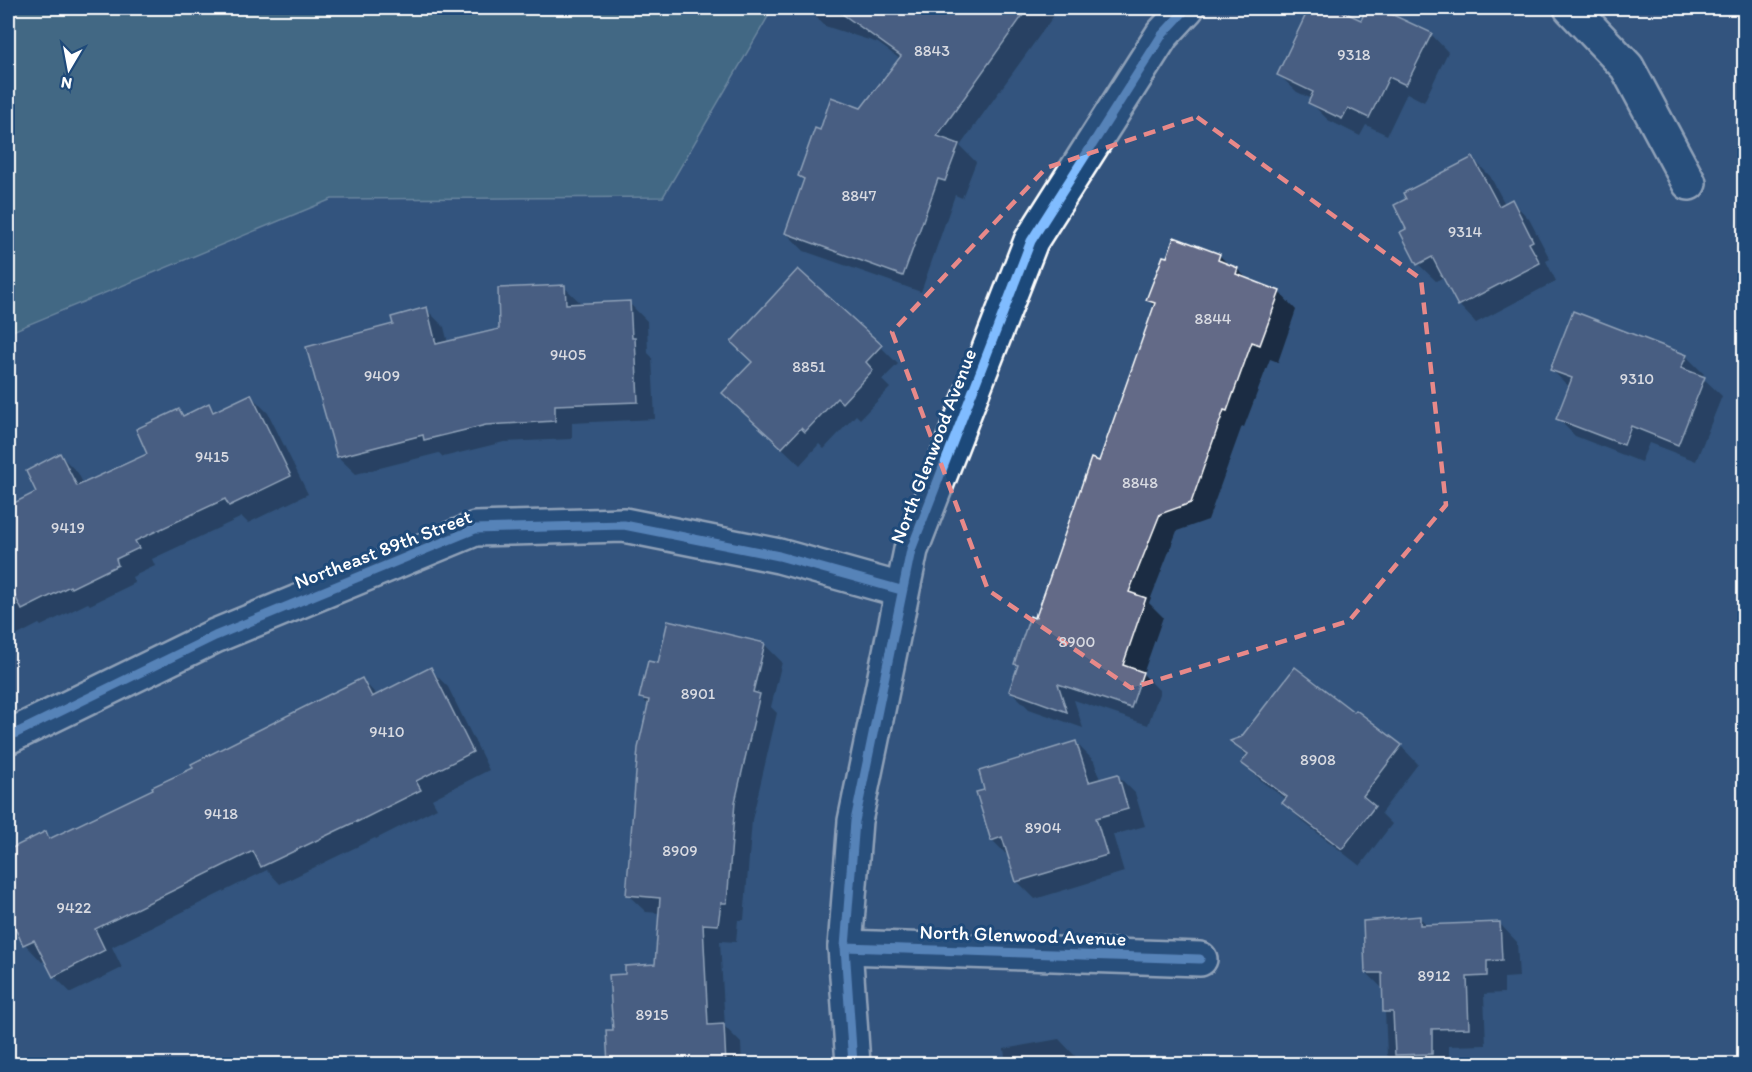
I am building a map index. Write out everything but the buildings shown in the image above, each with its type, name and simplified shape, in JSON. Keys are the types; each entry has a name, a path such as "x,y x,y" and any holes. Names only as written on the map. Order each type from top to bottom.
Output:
{"street":[{"name":"North Glenwood Avenue","path":"853,1065 845,947 855,821 911,550 1031,241 1162,35 1187,8"},
{"path":"1571,8 1627,68 1689,183"},
{"name":"Northeast 89th Street","path":"8,737 215,636 475,529 624,525 779,556 901,591"},
{"name":"North Glenwood Avenue","path":"845,947 1200,959"}],"highlighted area":[{"path":"1197,117 1421,279 1446,505 1349,621 1131,688 988,590 892,332 1046,168"}],"green space":[{"path":"8,8 773,8 663,197 332,199 8,333"}],"cycle path":[{"path":"853,1064 845,947 855,821 911,550 1031,241 1162,35 1187,8"},
{"path":"8,737 215,636 475,529 624,525 779,556 901,590"},
{"path":"845,947 1200,959"}]}
